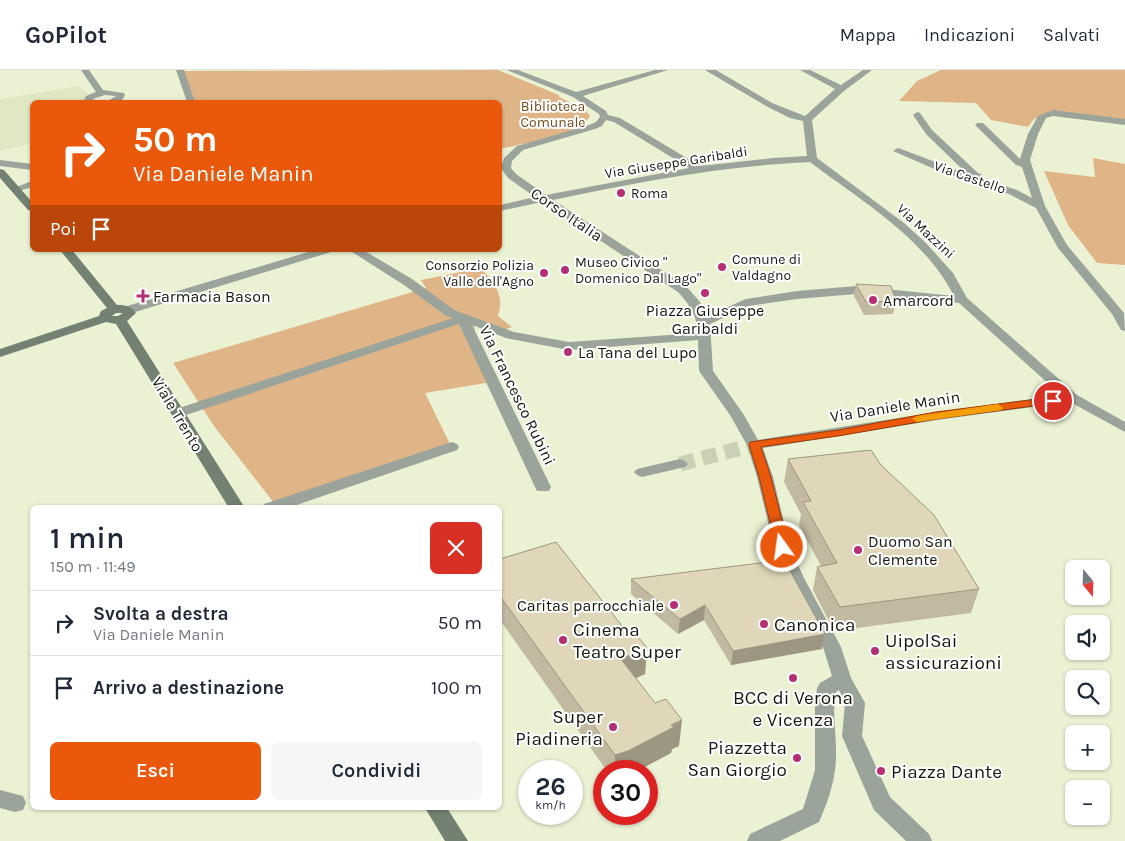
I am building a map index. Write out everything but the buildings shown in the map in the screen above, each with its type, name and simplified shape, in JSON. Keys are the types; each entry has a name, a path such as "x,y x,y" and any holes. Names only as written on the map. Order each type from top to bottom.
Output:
{"main road":[{"path":"0,172 30,206"},
{"name":"Viale Trento","path":"68,252 117,314 235,505"},
{"path":"0,353 117,314"},
{"path":"436,810 458,841"}],"street":[{"path":"85,70 102,93"},
{"path":"180,70 189,100"},
{"path":"511,70 576,95 600,110 604,117 617,120 699,170"},
{"path":"576,95 664,70"},
{"path":"709,70 728,79 783,112 807,118"},
{"path":"804,70 841,89"},
{"path":"807,118 841,89 868,70"},
{"path":"88,100 102,93 121,95 118,100"},
{"path":"1026,165 1025,160 1042,116 1053,113 1125,122"},
{"name":"Via Castello","path":"917,115 929,132 974,175 1002,184 1039,202"},
{"name":"Corso Italia","path":"604,117 599,124 520,148 507,160 506,168 512,176 544,199 682,289 696,305 705,329 706,371 737,416 754,445 765,477 782,547 795,578 832,647 842,679"},
{"path":"807,118 812,159"},
{"name":"Via Castello","path":"980,125 1018,163 1026,165 1039,202 1062,246 1118,313 1125,327"},
{"name":"Via Castello","path":"898,151 1039,202"},
{"name":"Via Giuseppe Garibaldi","path":"502,208 646,178 699,170 812,159"},
{"name":"Via Mazzini","path":"812,159 900,225 921,244 949,275 962,300 1072,398 1125,428"},
{"path":"0,163 30,167"},
{"path":"16,189 30,185"},
{"path":"117,314 321,252"},
{"path":"358,252 408,282 450,313 511,335 569,346 705,329 746,303 807,294 856,290 962,300"},
{"path":"178,413 466,318"},
{"name":"Via Francesco Rubini","path":"466,318 465,324 472,341 543,486"},
{"name":"Via Daniele Manin","path":"754,445 936,416 1072,398"},
{"path":"1096,412 1102,410 1112,412 1125,420"},
{"path":"279,505 452,447"},
{"path":"642,472 680,464"},
{"path":"758,841 811,816 818,799 825,769 823,702 827,688 842,679 855,703 852,736 882,803 920,841"}],"shaded area":[{"path":"78,86 90,95 88,100 30,100 30,144 0,151 0,99"}],"green space":[{"name":"Biblioteca Comunale","path":"498,70 559,95 579,108 583,107 590,116 584,123 575,128 550,138 502,149 502,100 191,100 182,71"},
{"path":"941,70 1125,70 1125,121 1047,115 1034,119 1028,127 991,120 976,103 899,101 917,81"},
{"path":"1093,158 1125,164 1125,265 1097,263 1068,225 1044,171 1095,177"},
{"path":"481,268 497,289 500,301 498,316 512,327 499,332 474,325 476,337 492,382 425,393 450,444 274,503 214,426 173,363 426,288 421,280"}],"tunnel":[{"path":"680,464 754,445"}],"slow traffic":[{"path":"917,419 998,408"}],"place":[{"name":"Roma","path":"621,193"},
{"name":"Comune di Valdagno","path":"722,267"},
{"name":"Museo Civico \" Domenico Dal Lago\"","path":"565,270"},
{"name":"Consorzio Polizia Valle dell'Agno","path":"544,273"},
{"name":"Piazza Giuseppe Garibaldi","path":"705,293"},
{"name":"Farmacia Bason","path":"143,296"},
{"name":"Amarcord","path":"873,300"},
{"name":"La Tana del Lupo","path":"568,352"},
{"name":"Duomo San Clemente","path":"858,550"},
{"name":"Caritas parrocchiale","path":"674,605"},
{"name":"Canonica","path":"764,624"},
{"name":"Cinema Teatro Super","path":"563,640"},
{"name":"UipolSai assicurazioni","path":"875,651"},
{"name":"BCC di Verona e Vicenza","path":"793,678"},
{"name":"Super Piadineria","path":"613,727"},
{"name":"Piazzetta San Giorgio","path":"797,758"},
{"name":"Piazza Dante","path":"881,771"}],"route":[{"path":"782,547 765,477 754,445 936,416 1053,401"}]}
